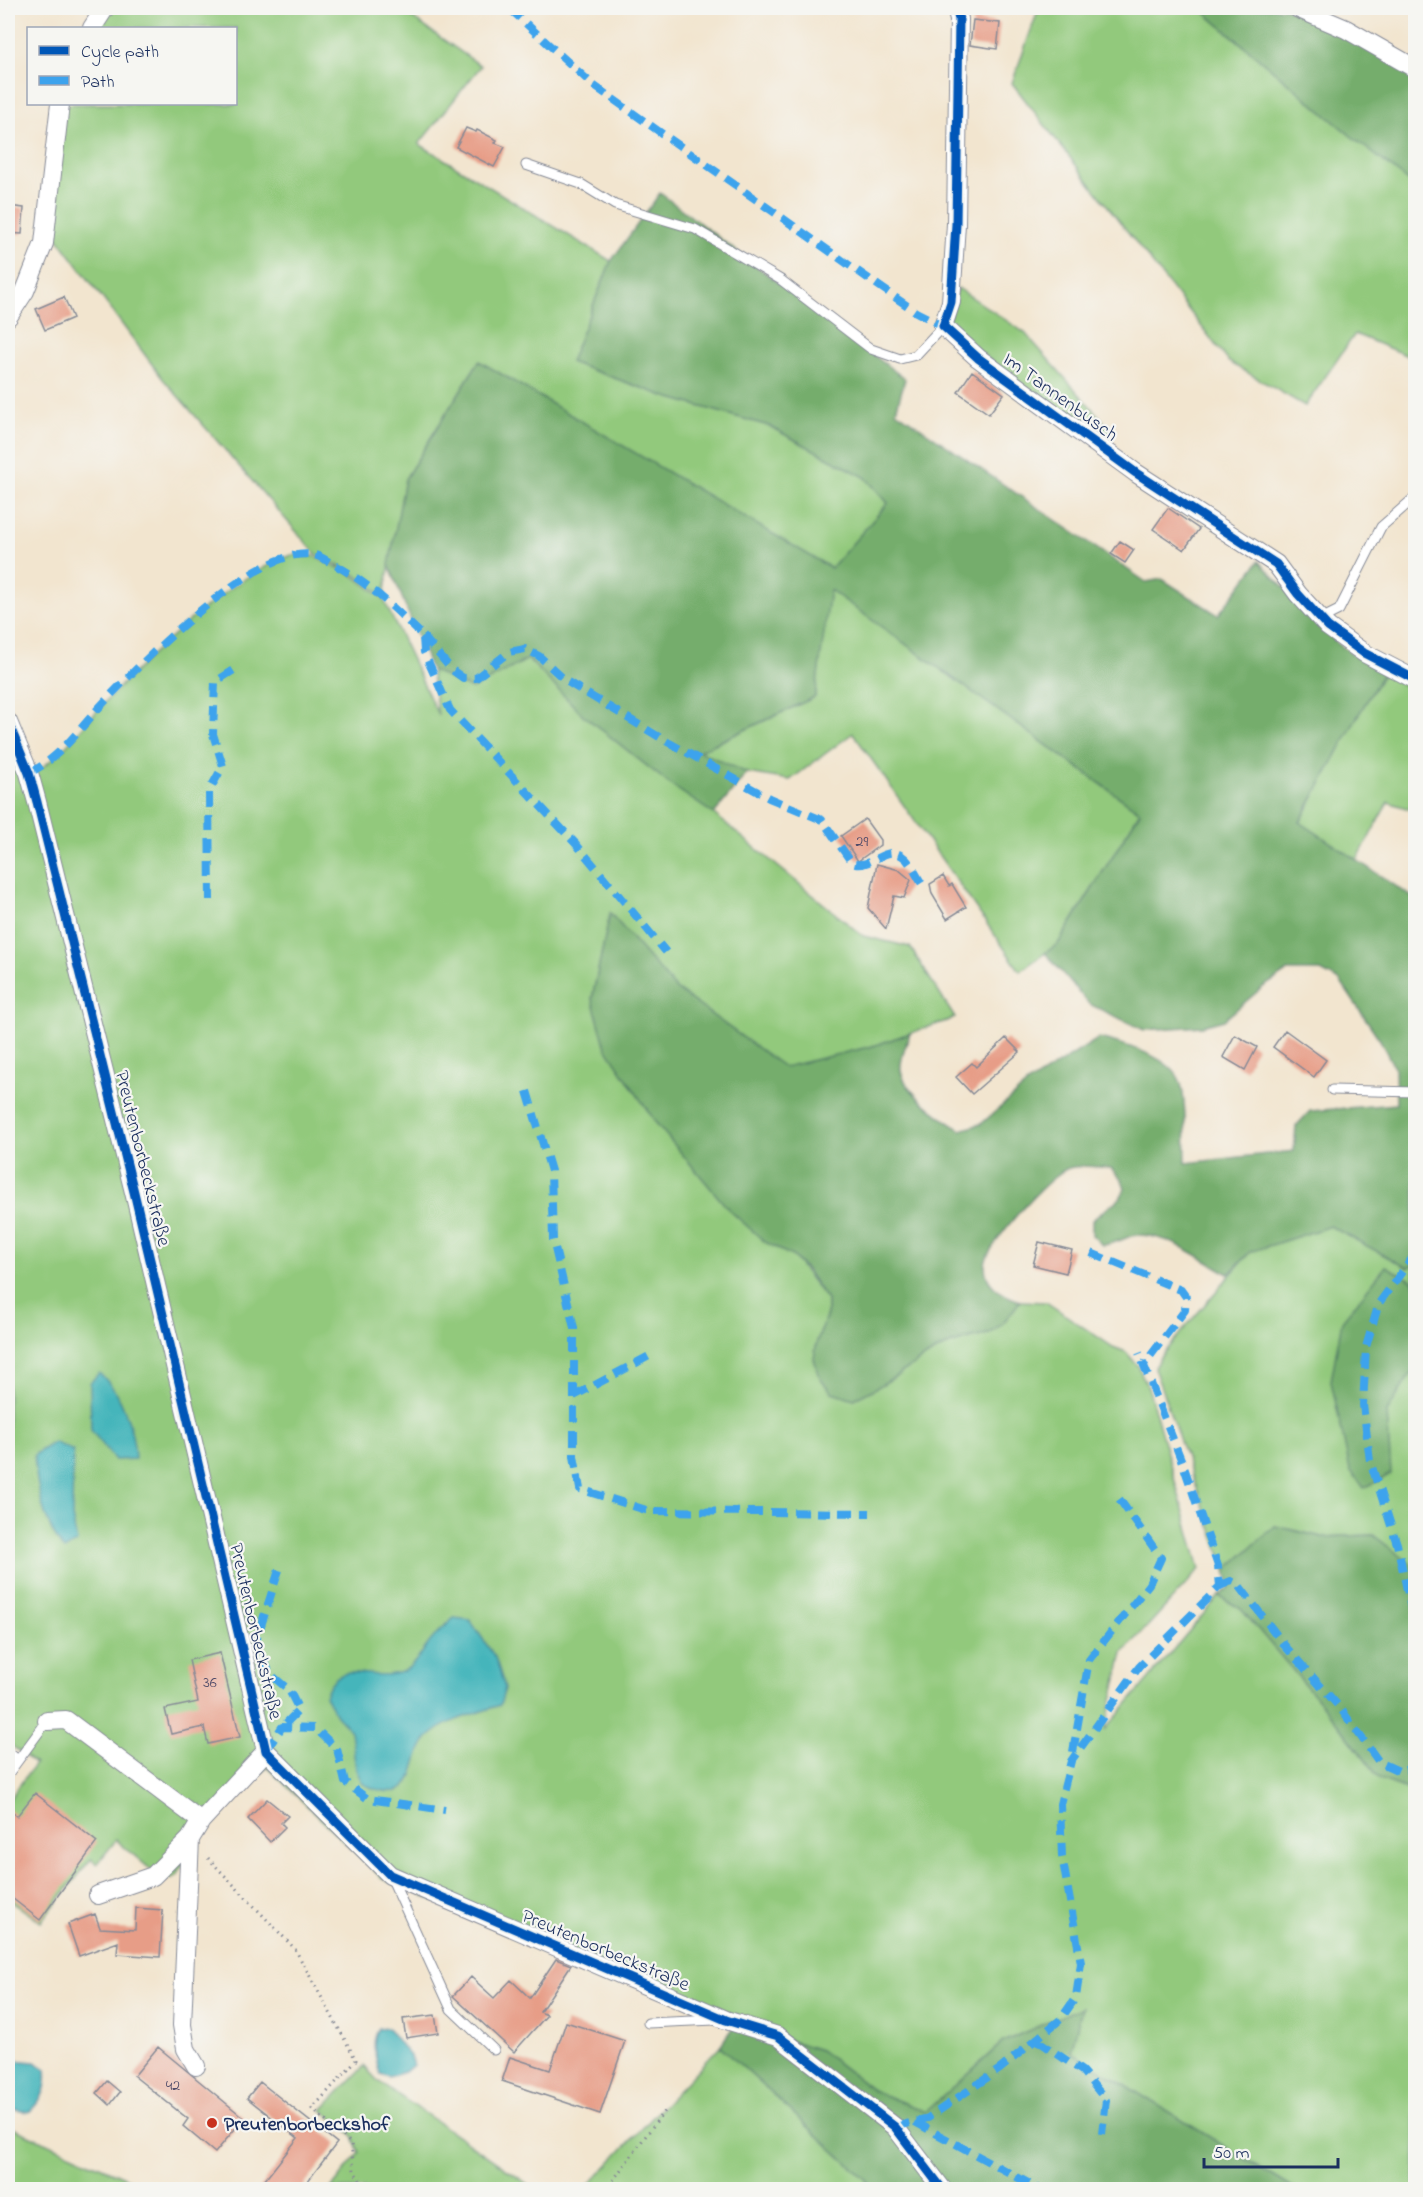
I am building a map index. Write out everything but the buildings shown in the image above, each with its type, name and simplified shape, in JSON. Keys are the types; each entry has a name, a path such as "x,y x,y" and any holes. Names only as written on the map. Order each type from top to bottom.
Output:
{"street":[{"path":"93,27 105,8"},
{"path":"943,326 951,302 956,224 959,19 956,8"},
{"path":"1297,8 1346,29 1416,69"},
{"path":"8,317 25,291 45,243 60,105"},
{"name":"Im Tannenbusch","path":"943,326 978,358 1136,472 1276,564 1321,619 1364,653 1416,680"},
{"name":"Preutenborbeckstraße","path":"8,722 29,773 37,802 134,1192 266,1751 390,1875 726,2020 778,2036 895,2127 943,2190"},
{"path":"47,1721 66,1720 201,1821"},
{"path":"98,1896 153,1876 190,1839 201,1821 266,1751"},
{"path":"190,1839 182,2025 186,2049 196,2066"}],"lane":[{"path":"526,165 581,184 615,205 695,229 781,280 871,349 900,359 916,355 943,326"},
{"path":"1321,619 1339,610 1381,527 1413,499"},
{"path":"1332,1090 1416,1092"},
{"path":"8,1774 47,1721"},
{"path":"8,1752 18,1760"},
{"path":"390,1875 451,2008 494,2050"},
{"path":"648,2023 726,2020"}],"path":[{"path":"190,1839 296,1949 356,2060 312,2109 351,2143 354,2171 366,2190"},
{"path":"606,2190 664,2111"}],"green space":[{"path":"107,8 398,8 481,66 419,144 611,261 570,362 667,397 769,426 865,477 888,503 831,569 479,361 405,479 384,596 353,573 316,554 163,379 56,236 47,236 61,105 237,105 237,27 95,27"},
{"path":"1039,8 1199,8 1355,139 1415,186 1415,359 1355,334 1305,406 1229,362 1012,83"},
{"path":"1199,8 1285,8 1344,35 1415,76 1415,186 1351,136"},
{"path":"660,193 905,379 896,411 1146,582 1162,579 1218,615 1259,561 1337,643 1383,674 1300,822 1415,899 1415,1264 1408,1268 1330,1226 1250,1252 1229,1274 1174,1243 1150,1236 1134,1235 1102,1245 1092,1235 1092,1220 1120,1198 1125,1189 1122,1180 1111,1168 1074,1167 1048,1182 1007,1227 988,1255 985,1264 991,1284 1007,1296 1020,1301 997,1328 987,1334 940,1349 854,1399 832,1392 821,1380 814,1359 817,1341 827,1314 827,1300 794,1257 765,1242 729,1210 656,1123 606,1048 592,999 610,913 676,989 784,1067 873,1046 910,1033 901,1062 904,1079 926,1105 961,1130 981,1124 1027,1084 1099,1038 1146,1053 1169,1066 1176,1075 1181,1084 1184,1102 1186,1163 1294,1151 1296,1126 1310,1111 1396,1104 1395,1069 1380,1040 1340,981 1321,971 1288,971 1263,987 1224,1020 1202,1026 1144,1030 1089,1004 1045,953 1058,944 1140,812 830,590 815,697 699,751 747,773 714,814 671,785 583,715 528,659 472,689 431,670 389,565 405,479 479,361 831,568 888,503 865,477 769,426 667,397 570,362 611,261"},
{"path":"958,288 1025,333 1113,432 1104,448 946,326"},
{"path":"292,555 314,556 351,574 383,598 438,715 431,670 472,689 528,659 583,715 671,785 714,814 863,936 910,947 955,1018 873,1046 784,1068 676,989 610,914 592,999 637,1091 656,1123 765,1242 794,1257 827,1300 827,1314 817,1341 854,1399 940,1349 992,1332 1020,1301 1046,1302 1113,1347 1126,1352 1138,1366 1149,1390 1200,1569 1123,1653 1105,1730 1219,1596 1241,1609 1335,1720 1380,1779 1415,1792 1415,2189 1294,2189 1071,2052 1082,2007 1003,2042 926,2112 874,2091 820,2050 735,2024 383,1879 267,1767 202,1831 177,1876 156,1884 150,1869 116,1840 97,1864 91,1859 41,1922 8,1899 8,1801 35,1764 8,1743 8,723 30,773 44,766 69,743 126,680 193,617 242,580"},
{"path":"829,589 1140,812 1058,944 1020,971 853,733 790,780 747,773 698,752 815,697"},
{"path":"1383,674 1415,691 1415,811 1388,802 1357,860 1300,823"},
{"path":"1330,1226 1408,1268 1415,1264 1415,1567 1373,1535 1322,1537 1275,1526 1226,1570 1154,1368 1160,1357 1250,1252"},
{"path":"1386,1266 1413,1281 1416,1292 1415,1367 1387,1412 1391,1474 1364,1488 1350,1470 1331,1381 1342,1321"},
{"path":"1275,1526 1322,1537 1373,1535 1415,1567 1415,1792 1380,1779 1335,1720 1241,1609 1219,1596 1230,1587 1226,1570"},
{"path":"1082,2007 1071,2052 1294,2189 876,2189 720,2046 735,2024 820,2050 874,2091 926,2112 1003,2042"},
{"path":"720,2046 876,2189 584,2190"},
{"path":"364,2066 378,2081 535,2189 331,2189 359,2153 353,2136 322,2110"},
{"path":"8,2126 152,2189 8,2189"}],"water":[{"path":"99,1373 114,1390 125,1412 132,1436 135,1459 115,1460 91,1430 90,1383"},
{"path":"54,1442 73,1451 72,1517 77,1542 64,1550 51,1528 42,1505 34,1455"},
{"path":"454,1618 470,1620 495,1657 505,1688 500,1705 455,1720 431,1735 423,1744 411,1778 397,1791 383,1791 363,1784 356,1770 351,1731 336,1715 325,1696 331,1684 338,1677 346,1674 387,1675 405,1670 416,1661 432,1639"},
{"path":"388,2028 410,2056 413,2065 405,2072 389,2077 380,2074 374,2045 379,2029"},
{"path":"13,2060 35,2062 46,2069 44,2093 29,2112 8,2109 8,2062"}],"marked path":[{"path":"509,8 593,85 916,312 943,326"},
{"path":"29,773 62,749 124,681 174,633 234,585 264,567 291,556 314,555 347,572 370,588 423,636 424,652 450,710 576,844 666,952"},
{"path":"423,636 452,670 463,678 476,678 509,652 525,649 539,656 566,681 666,741 769,798 822,820 852,863 866,863 886,854 899,854 906,859 922,884"},
{"path":"210,900 209,791 223,766 213,734 215,682 240,666"},
{"path":"527,1091 551,1171 553,1240 574,1328 574,1456 580,1489 649,1511 870,1513"},
{"path":"1091,1253 1181,1290 1186,1297 1185,1310 1145,1363"},
{"path":"1416,1253 1379,1303 1366,1347 1363,1405 1370,1461 1397,1544 1416,1631"},
{"path":"895,2127 928,2118 1000,2069 1061,2019 1076,1997 1081,1963 1062,1856 1060,1804 1071,1761 1139,1667 1220,1586 1218,1566 1184,1467 1139,1353"},
{"path":"574,1396 653,1354"},
{"path":"1073,1752 1089,1660 1149,1584 1161,1558 1115,1493"},
{"path":"279,1570 256,1641 270,1674 289,1690 299,1710 282,1727"},
{"path":"1220,1586 1231,1581 1238,1584 1285,1646 1341,1709 1379,1762 1401,1772 1416,1766"},
{"path":"266,1751 282,1727 315,1728 337,1749 345,1782 368,1799 445,1810"},
{"path":"1037,2040 1082,2071 1106,2100 1102,2134"},
{"path":"915,2122 1041,2190"}],"cycle path":[{"path":"956,8 959,19 956,224 951,302 943,326 978,358 1136,473 1276,564 1298,594 1328,627 1364,653 1416,680"},
{"path":"8,722 29,773 37,802 134,1192 266,1751 390,1875 726,2020 778,2036 895,2127 943,2190"}],"place":[{"name":"Preutenborbeckshof","path":"212,2123"}]}
